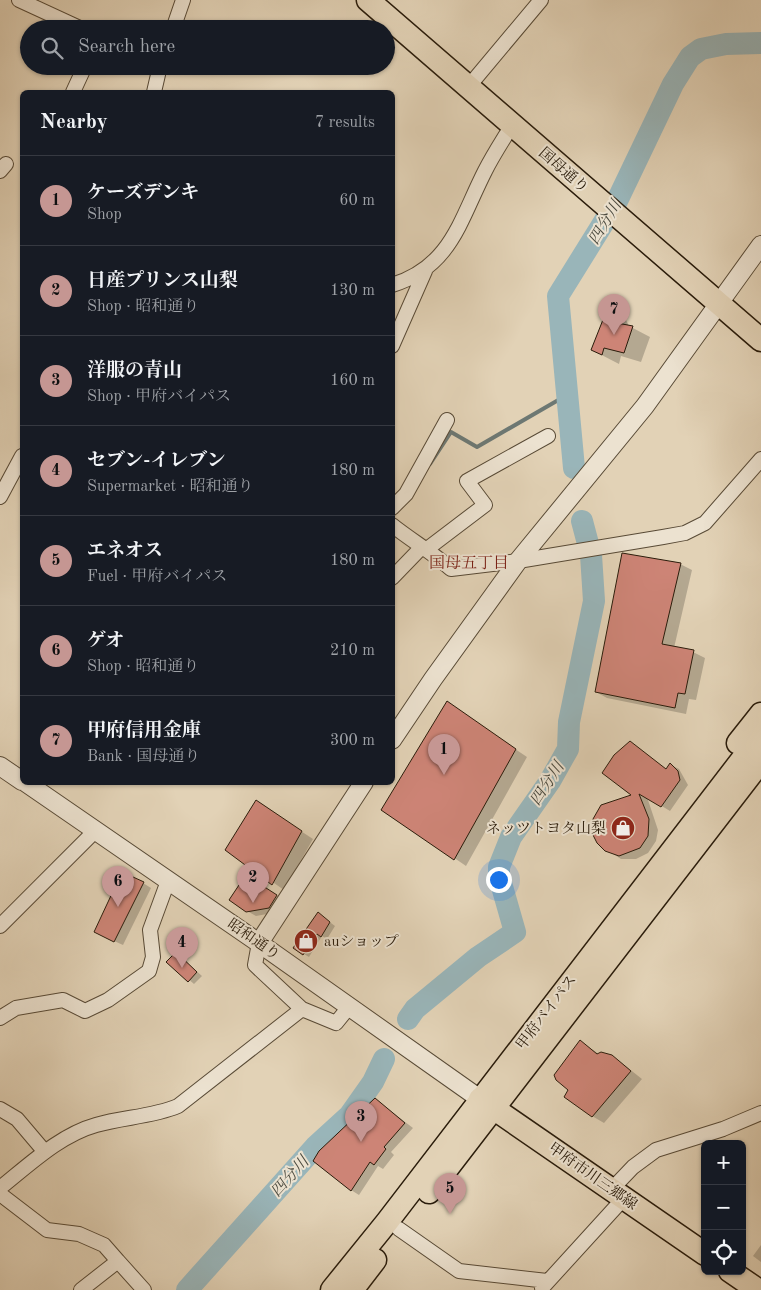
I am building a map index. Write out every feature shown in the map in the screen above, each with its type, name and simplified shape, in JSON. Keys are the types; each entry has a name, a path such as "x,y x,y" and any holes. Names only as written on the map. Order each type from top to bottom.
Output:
{"main road":[{"name":"国母通り","path":"368,0 391,20"},
{"name":"国母通り","path":"395,23 761,340"},
{"path":"670,864 691,804 761,714"},
{"name":"甲府バイパス","path":"352,1290 399,1229 487,1104 670,864 761,735"},
{"name":"甲府バイパス","path":"670,864 761,761"},
{"path":"670,864 722,829 761,778"},
{"name":"甲府バイパス","path":"332,1290 487,1104"},
{"name":"甲府市川三郷線","path":"487,1104 701,1251"},
{"path":"736,1275 758,1290"}],"street":[{"path":"19,0 62,20"},
{"path":"175,20 183,0"},
{"path":"469,86 541,0"},
{"path":"74,90 81,75"},
{"path":"154,90 158,75"},
{"path":"395,284 408,280 430,268 455,237 485,171 512,125"},
{"path":"395,736 432,680 518,561 645,406 761,245"},
{"path":"395,336 424,271"},
{"path":"395,505 406,494 447,420"},
{"path":"395,575 424,548 485,505 466,480 548,436"},
{"path":"395,527 451,569 518,561 686,532 705,523 761,459"},
{"path":"0,497 20,460"},
{"name":"昭和通り","path":"0,766 20,779"},
{"name":"昭和通り","path":"28,785 259,943 487,1104"},
{"path":"349,1007 336,1023 302,1009 255,965 259,943 362,785"},
{"path":"0,926 96,830"},
{"path":"0,1018 16,1008 63,1000 85,1011 108,1000 149,971 153,957 150,930 168,881"},
{"path":"0,1188 45,1152 76,1132 124,1118 163,1113 178,1106 302,1009"},
{"path":"0,1109 16,1119 45,1152"},
{"path":"399,1229 459,1271 544,1286 618,1194 633,1167 656,1150 723,1130 761,1112"},
{"path":"0,1194 47,1230 79,1234 104,1245 144,1290"},
{"path":"80,1290 118,1261"}],"building":[{"path":"608,307 617,323 633,326 624,353 604,348 602,355 591,350"},
{"path":"622,553 681,563 662,644 694,650 685,694 678,693 675,708 595,692"},
{"path":"447,701 516,749 454,860 381,810"},
{"path":"630,741 666,769 670,763 678,771 680,780 661,807 639,794 649,819 648,836 640,848 619,856 605,851 597,843 593,835 593,819 601,805 631,795 602,773 614,755"},
{"path":"256,800 302,831 272,885 225,850"},
{"path":"122,872 144,882 114,942 94,932"},
{"path":"239,885 256,896 263,886 277,895 269,908 246,912 229,900"},
{"path":"318,912 330,922 321,937 317,934 303,955 293,948"},
{"path":"176,952 197,972 188,982 166,962"},
{"path":"580,1040 597,1054 601,1052 612,1055 631,1071 592,1117 564,1097 568,1090 556,1080 554,1075"},
{"path":"375,1098 405,1123 384,1147 386,1149 374,1165 370,1162 351,1191 313,1161 319,1151"}],"waterway":[{"name":"四分川","path":"574,468 558,296 617,201 673,84 690,57 701,49 726,44 761,43"},
{"path":"430,464 451,432 477,447 567,395"},
{"name":"四分川","path":"408,1019 415,1009 478,957 515,932 499,876 499,867 511,837 550,781 568,749 569,722 594,601 591,555 582,521"},
{"name":"四分川","path":"187,1290 315,1147 349,1116 373,1082 384,1059"}],"place":[{"name":"甲府信用金庫","path":"614,335"},
{"name":"ケーズデンキ","path":"444,775"},
{"name":"ネッツトヨタ山梨","path":"623,828"},
{"name":"日産プリンス山梨","path":"253,903"},
{"name":"ゲオ","path":"118,907"},
{"name":"auショップ","path":"306,941"},
{"name":"セブン-イレブン","path":"182,968"},
{"name":"洋服の青山","path":"361,1142"},
{"name":"エネオス","path":"450,1214"}],"district":[{"name":"国母五丁目","path":"469,562"}]}
